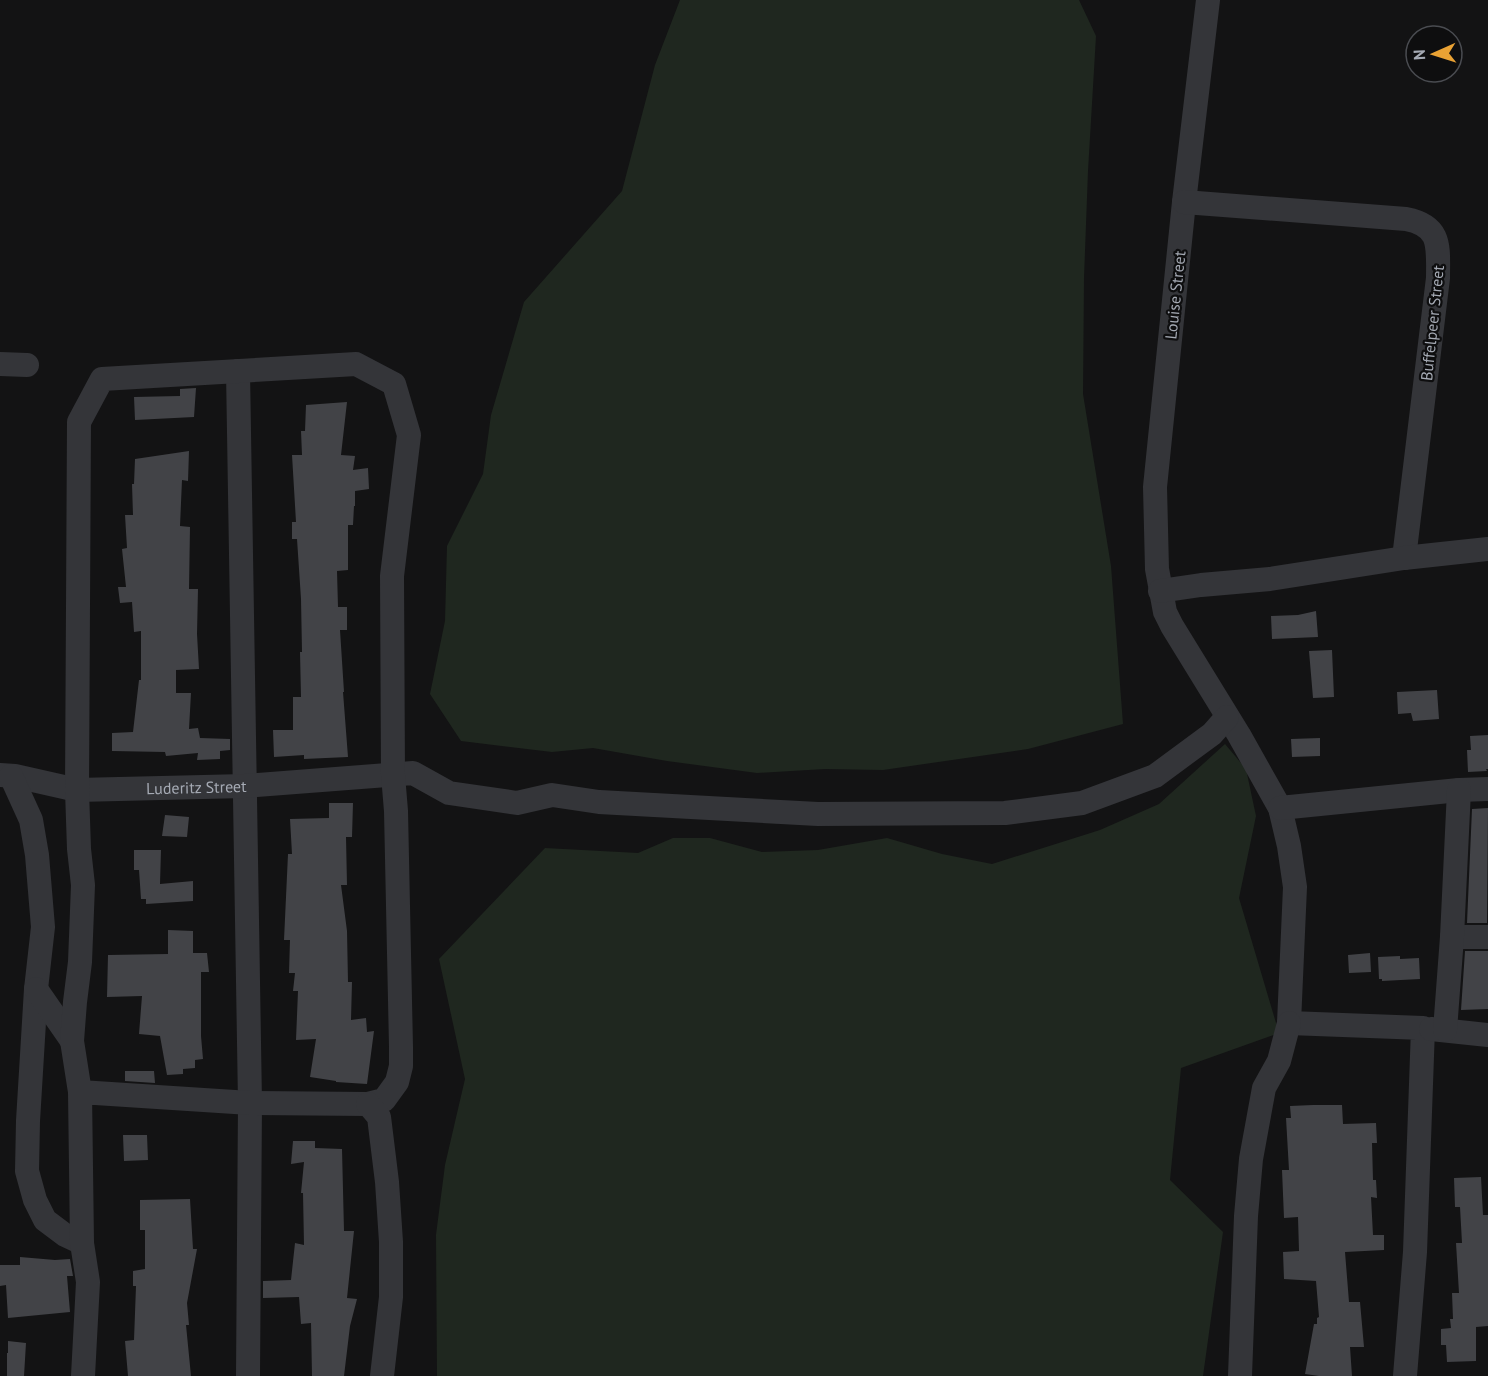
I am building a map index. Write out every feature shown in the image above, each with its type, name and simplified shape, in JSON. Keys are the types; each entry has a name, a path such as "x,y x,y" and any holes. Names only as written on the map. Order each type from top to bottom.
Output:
{"street":[{"name":"Louise Street","path":"1208,0 1184,202 1155,487 1157,569 1165,612 1172,626 1280,808 1289,846 1294,887 1289,1023 1279,1061 1263,1088 1250,1168 1245,1216 1240,1376"},
{"name":"Buffelpeer Street","path":"1184,202 1406,219 1416,221 1433,232 1437,248 1438,278 1404,558"},
{"path":"0,364 27,365"},
{"path":"80,1092 250,1103 368,1104 384,1100 397,1082 401,1066 396,810 393,776 392,576 409,435 394,384 356,364 102,379 79,422 77,790 83,885 80,962 72,1041 80,1092 82,1243 88,1282 83,1376"},
{"path":"238,371 250,1103 248,1376"},
{"path":"1160,591 1270,579 1404,558 1488,549"},
{"name":"Luderitz Street","path":"6,776 77,790 245,786 413,773 449,793 517,803 552,795 599,802 818,814 1005,813 1082,803 1155,776 1212,734 1227,717"},
{"path":"6,776 31,820 38,855 43,927 36,989 27,1171 35,1200 45,1220 65,1235 82,1243"},
{"path":"1280,808 1488,789"},
{"path":"1405,1376 1434,1029 1452,937 1459,790"},
{"path":"1452,937 1488,937"},
{"path":"36,989 72,1041"},
{"path":"1289,1023 1434,1029 1488,1035"},
{"path":"368,1104 379,1117 392,1242 391,1297 382,1376"}],"shaded area":[{"path":"680,0 1079,0 1096,36 1084,278 1083,394 1111,566 1123,724 1028,749 883,770 825,769 757,773 593,748 552,752 461,741 430,694 445,621 447,546 483,474 491,415 524,302 622,191 655,65"},
{"path":"1225,744 1246,769 1256,816 1239,898 1279,1033 1181,1068 1170,1180 1223,1232 1203,1376 437,1376 436,1235 445,1165 465,1079 439,959 545,848 638,853 673,838 710,838 762,852 818,850 887,838 942,854 992,864 1100,830 1159,804"}],"building":[{"path":"196,388 194,417 135,420 134,397 180,396 180,389"},
{"path":"347,402 341,455 355,456 353,470 368,468 369,489 355,491 353,525 348,525 348,570 337,571 338,607 347,607 347,630 340,630 348,757 304,759 304,755 274,757 273,730 293,730 293,697 301,697 301,599 297,539 292,539 292,522 296,522 292,455 302,455 301,431 305,431 306,405"},
{"path":"189,451 188,481 182,480 180,526 190,527 189,589 198,589 199,669 176,670 176,693 191,693 189,729 198,728 200,738 230,739 230,750 220,751 220,759 197,760 198,753 166,756 165,752 112,751 112,733 133,732 139,680 141,680 141,631 134,632 132,602 120,603 118,587 126,587 122,549 127,548 125,515 133,515 132,484 134,484 135,459"},
{"path":"1316,611 1318,637 1272,639 1271,616 1298,615"},
{"path":"1332,650 1334,697 1313,698 1309,651"},
{"path":"1437,690 1439,719 1413,721 1411,713 1398,714 1397,692"},
{"path":"1488,735 1487,771 1468,772 1467,750 1471,750 1470,736"},
{"path":"1320,738 1320,756 1292,757 1291,739"},
{"path":"329,803 353,803 352,837 346,837 347,885 341,885 347,931 348,982 352,982 351,1020 366,1018 367,1032 374,1031 367,1084 310,1077 316,1039 296,1040 298,991 293,991 295,973 289,973 290,940 284,940 288,854 292,854 290,819 329,818"},
{"path":"1488,808 1487,923 1467,923 1472,809"},
{"path":"165,815 189,817 187,837 162,836"},
{"path":"134,850 161,850 160,884 193,881 193,901 146,904 146,899 141,899 139,870 134,870"},
{"path":"168,930 193,931 193,953 207,953 209,972 201,972 203,1059 195,1060 195,1068 183,1069 183,1074 167,1075 160,1036 139,1034 142,996 107,997 108,955 168,954"},
{"path":"1465,951 1488,951 1488,1009 1461,1010"},
{"path":"1370,953 1371,972 1349,973 1348,955"},
{"path":"1400,956 1400,959 1419,958 1420,979 1382,981 1379,979 1378,957"},
{"path":"125,1071 154,1071 155,1083 125,1081"},
{"path":"1342,1105 1343,1124 1376,1123 1377,1143 1372,1143 1373,1180 1376,1180 1377,1198 1371,1197 1373,1235 1384,1235 1384,1250 1345,1252 1349,1302 1360,1302 1364,1347 1350,1347 1352,1376 1305,1374 1314,1324 1317,1324 1319,1317 1316,1281 1284,1279 1283,1252 1299,1251 1298,1217 1284,1218 1282,1170 1289,1170 1286,1118 1291,1118 1290,1106"},
{"path":"123,1135 147,1135 148,1160 124,1161"},
{"path":"293,1141 315,1141 315,1148 342,1149 344,1231 354,1231 347,1298 357,1299 350,1326 344,1376 312,1376 311,1323 301,1324 299,1297 263,1298 263,1281 291,1280 295,1243 304,1245 303,1193 301,1193 304,1162 291,1164"},
{"path":"1481,1177 1483,1215 1488,1215 1488,1326 1476,1327 1476,1361 1447,1362 1446,1345 1441,1345 1441,1329 1451,1328 1452,1293 1459,1293 1456,1243 1462,1243 1460,1207 1455,1207 1454,1178"},
{"path":"190,1199 193,1249 197,1249 187,1303 189,1325 186,1325 191,1376 128,1376 125,1341 134,1340 136,1286 133,1286 133,1271 145,1269 145,1230 140,1230 140,1200"},
{"path":"20,1257 70,1259 73,1276 67,1276 70,1312 8,1318 6,1285 0,1286 0,1265 20,1265"},
{"path":"8,1341 26,1343 24,1376 7,1376"}]}
